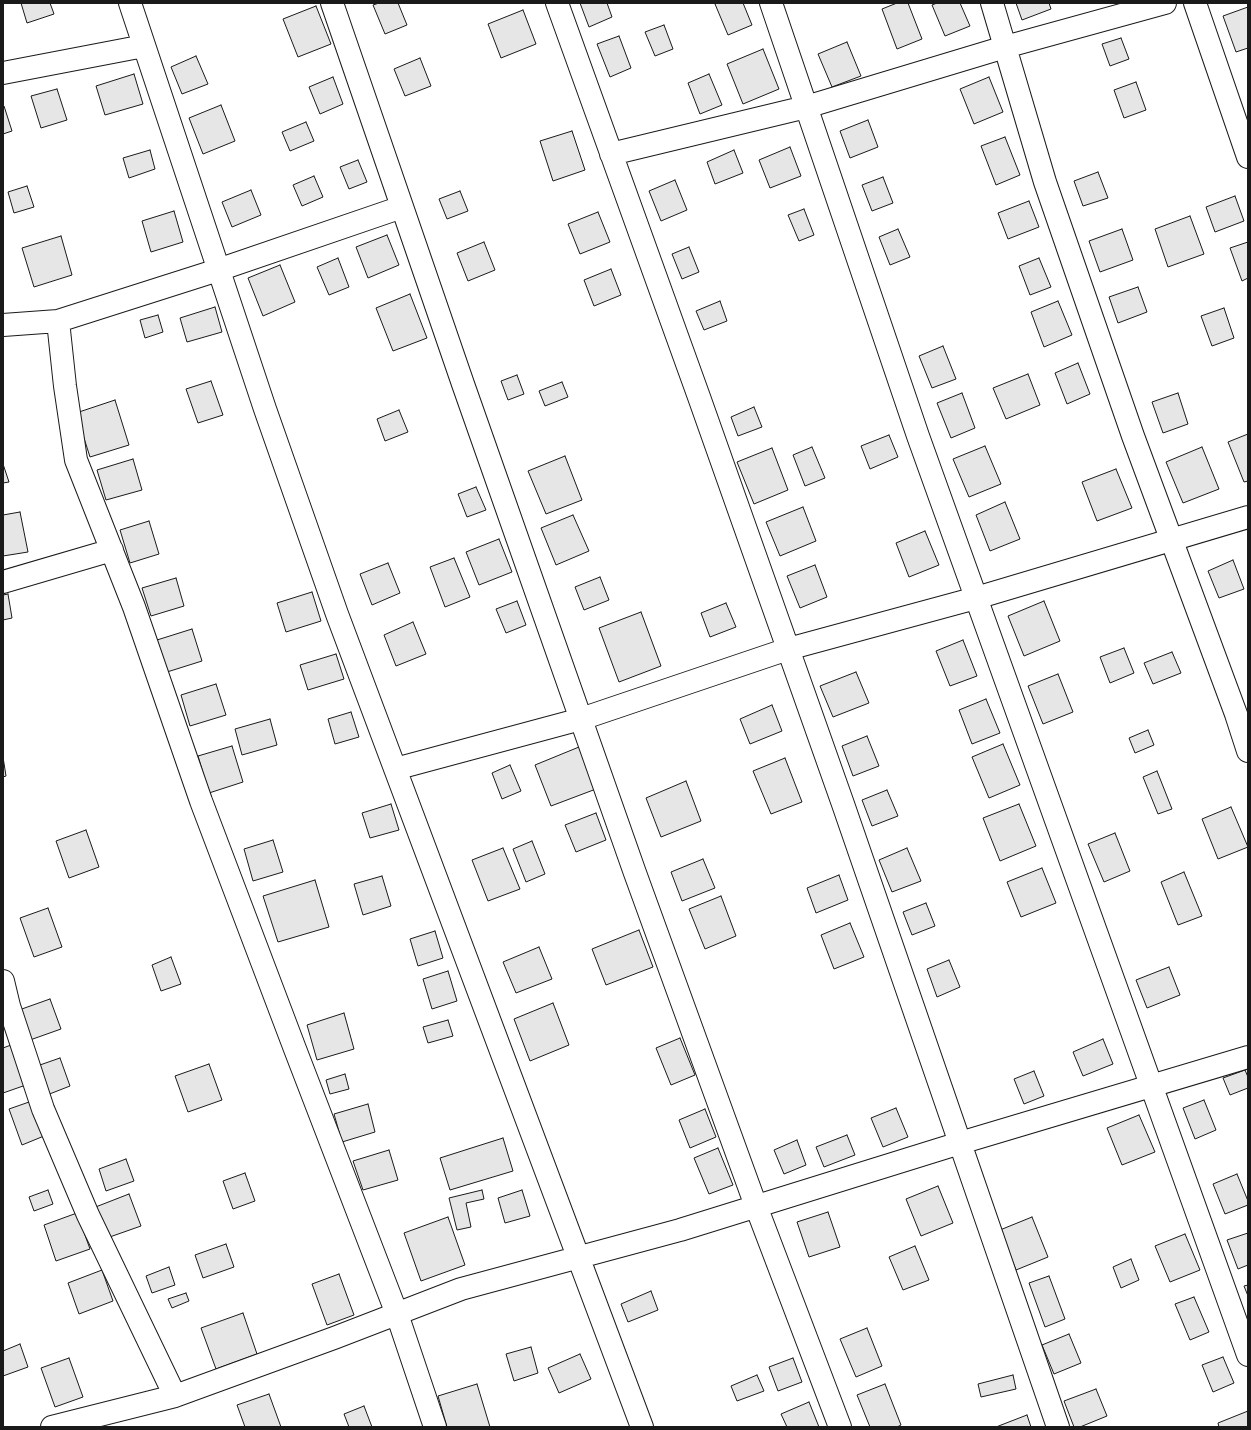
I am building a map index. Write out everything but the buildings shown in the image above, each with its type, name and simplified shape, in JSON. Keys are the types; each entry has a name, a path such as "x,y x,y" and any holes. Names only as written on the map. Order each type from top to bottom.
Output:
{"street":[{"path":"130,3 264,408 337,614 580,1257 642,1427"},
{"path":"332,3 581,719 756,1206 840,1427"},
{"path":"557,3 788,649 1058,1427"},
{"path":"771,3 915,428 1248,1355"},
{"path":"992,3 1045,182 1133,436 1234,707 1248,751"},
{"path":"611,154 806,107 1005,47 1165,3"},
{"path":"1195,3 1248,157"},
{"path":"3,73 144,46"},
{"path":"3,325 58,321 218,270 402,207"},
{"path":"58,321 65,386 76,460 134,607 201,801 292,1042 398,1314 435,1427"},
{"path":"395,769 581,719 788,649 976,598 1248,517"},
{"path":"3,582 112,550"},
{"path":"3,980 9,1006 43,1109 88,1215 175,1396"},
{"path":"52,1427 175,1396 398,1314 461,1289 680,1230 960,1143 1248,1057"}]}
